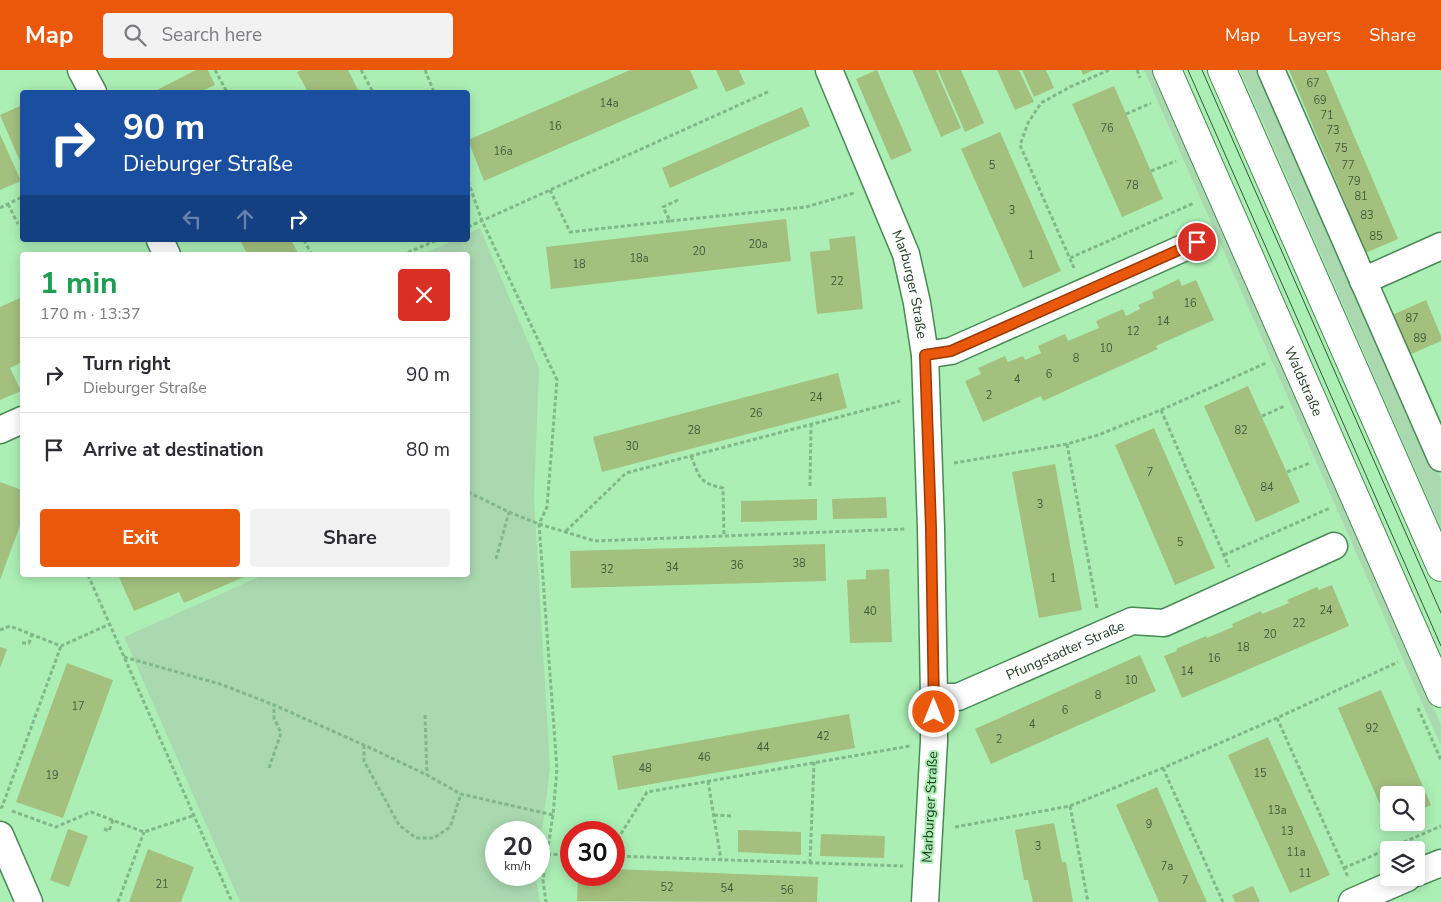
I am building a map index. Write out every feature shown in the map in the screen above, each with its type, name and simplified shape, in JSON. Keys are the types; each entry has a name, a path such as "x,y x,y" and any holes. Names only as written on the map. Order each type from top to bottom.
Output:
{"main road":[{"name":"Waldstraße","path":"1167,70 1441,694"},
{"path":"1222,70 1441,567"}],"street":[{"path":"81,70 92,90"},
{"name":"Marburger Straße","path":"829,70 906,254 917,303 925,355 934,697 934,741 925,902"},
{"path":"1271,70 1441,458"},
{"path":"925,355 951,351 1197,242"},
{"path":"1364,281 1441,246"},
{"path":"0,430 20,421"},
{"name":"Pfungstadter Straße","path":"934,697 958,697 1132,621 1164,623 1334,546"},
{"path":"0,835 29,902"},
{"path":"1425,870 1441,862"},
{"path":"1355,901 1389,886"}],"path":[{"path":"215,70 226,90"},
{"path":"361,70 372,90"},
{"path":"425,70 433,90"},
{"path":"1085,292 1020,145 1028,123 1041,103 1070,87 1109,70"},
{"path":"470,226 770,91"},
{"path":"1126,114 1151,103"},
{"path":"1152,171 1176,161"},
{"path":"550,190 570,232 806,207 878,186"},
{"path":"470,187 482,221 557,380 547,508 539,524 556,769 550,834"},
{"path":"0,208 20,198"},
{"path":"670,220 663,207 678,200"},
{"path":"1070,258 1194,203"},
{"path":"8,204 18,224"},
{"path":"409,252 432,242"},
{"path":"929,467 1067,444 1098,435 1161,410 1266,363"},
{"path":"566,531 626,473 926,395"},
{"path":"1262,416 1285,406"},
{"path":"1161,410 1239,590"},
{"path":"810,486 811,425"},
{"path":"1067,444 1097,610 1105,632"},
{"path":"692,456 701,478 708,485 724,488 724,536"},
{"path":"1287,472 1310,462"},
{"path":"470,493 539,524 595,541 931,528"},
{"path":"1224,555 1330,508"},
{"path":"496,559 509,512"},
{"path":"89,577 232,902"},
{"path":"110,624 61,646 1,807 56,827 90,812 144,832 194,815"},
{"path":"0,630 10,626 61,646"},
{"path":"22,643 29,643 32,634"},
{"path":"124,657 220,684 274,705 364,745 427,775 461,794 553,815"},
{"path":"928,827 960,827 1070,806 1277,718 1398,662"},
{"path":"268,768 281,733 274,718 274,705"},
{"path":"425,715 427,775"},
{"path":"1277,718 1344,868 1355,901"},
{"path":"625,827 647,792 934,741"},
{"path":"364,745 364,761 394,817 399,825 416,838 434,838 450,827 461,794"},
{"path":"810,863 814,762"},
{"path":"1163,768 1223,902"},
{"path":"708,781 721,860"},
{"path":"1070,806 1088,902"},
{"path":"714,815 732,816"},
{"path":"104,830 109,831 113,820"},
{"path":"1344,868 1441,826"},
{"path":"118,902 144,832"},
{"path":"625,856 927,867"},
{"path":"543,886 546,902"}],"green space":[{"path":"1144,70 1152,70 1441,725 1441,746"},
{"path":"1240,70 1261,70 1441,479 1441,528"},
{"path":"480,228 539,368 534,499 550,768 543,821 485,821 485,886 537,886 540,902 240,902 124,637 259,577 470,577 470,252 428,252 450,242 470,242 470,233"}],"building":[{"path":"196,70 208,70 215,85 204,90 157,90"},
{"path":"302,70 348,70 358,90 307,90 297,72"},
{"path":"630,70 690,70 698,88 484,181 470,145 470,139"},
{"path":"716,70 739,70 745,84 726,92"},
{"path":"877,70 912,151 891,160 856,79"},
{"path":"912,70 936,70 961,128 941,137"},
{"path":"938,70 961,70 984,123 965,132"},
{"path":"997,70 1019,70 1034,102 1015,110"},
{"path":"1022,70 1046,70 1054,88 1034,97"},
{"path":"1081,70 1094,70 1083,75"},
{"path":"1289,70 1326,70 1398,239 1363,254 1344,211 1348,209"},
{"path":"1114,86 1163,199 1122,217 1072,104"},
{"path":"20,106 20,161 0,115"},
{"path":"802,107 810,126 670,188 662,168"},
{"path":"1000,132 1061,271 1023,288 961,149"},
{"path":"0,134 20,181 0,190"},
{"path":"786,219 791,261 551,289 546,247"},
{"path":"855,236 863,309 817,314 810,252 830,250 829,239"},
{"path":"241,242 292,242 297,252 246,252"},
{"path":"1179,279 1182,286 1196,280 1214,320 1156,346 1158,349 1043,401 1041,396 983,422 965,381 981,374 978,368 1005,356 1008,362 1023,356 1025,360 1041,353 1038,346 1065,334 1068,341 1099,328 1096,321 1123,309 1126,316 1140,309 1138,305 1154,298 1152,292"},
{"path":"20,298 20,363 10,368 20,391 0,400 0,307"},
{"path":"1426,300 1441,336 1441,341 1407,356 1390,316"},
{"path":"838,373 847,408 602,472 593,437"},
{"path":"1248,386 1300,502 1256,522 1204,406"},
{"path":"1154,428 1215,568 1175,585 1115,445"},
{"path":"1055,464 1082,610 1039,618 1012,472"},
{"path":"0,482 20,489 20,525 0,580"},
{"path":"886,497 887,518 833,519 832,499"},
{"path":"817,499 817,520 741,522 741,501"},
{"path":"825,544 826,581 571,588 570,551"},
{"path":"889,569 892,642 850,643 847,580 866,579 866,570"},
{"path":"119,577 243,577 184,603 179,592 134,611"},
{"path":"1332,585 1349,626 1182,698 1164,656 1206,636 1207,638 1233,627 1232,624 1261,611 1262,614 1289,603 1287,600 1317,587 1319,590"},
{"path":"0,647 7,649 0,668"},
{"path":"1140,655 1156,691 991,764 975,729"},
{"path":"67,663 113,680 63,818 16,802"},
{"path":"1381,690 1423,786 1380,786 1380,804 1338,708"},
{"path":"849,714 855,748 618,790 612,756"},
{"path":"1268,737 1330,875 1290,893 1228,755"},
{"path":"1157,787 1207,902 1159,902 1116,805"},
{"path":"1425,791 1431,805 1425,808"},
{"path":"1054,823 1062,862 1066,862 1073,902 1033,902 1028,880 1024,880 1015,830"},
{"path":"68,829 88,836 69,887 50,880"},
{"path":"738,830 801,832 801,855 738,852"},
{"path":"821,834 885,836 884,858 820,856"},
{"path":"148,849 194,867 181,902 129,902"},
{"path":"625,869 818,877 817,902 577,901 578,886 625,886"},
{"path":"1253,886 1260,902 1235,902 1232,895"}],"tram line":[{"path":"1188,70 1441,646"},
{"path":"1202,70 1441,613"}],"route":[{"path":"934,712 931,528 925,355 951,351 1197,242"}]}
